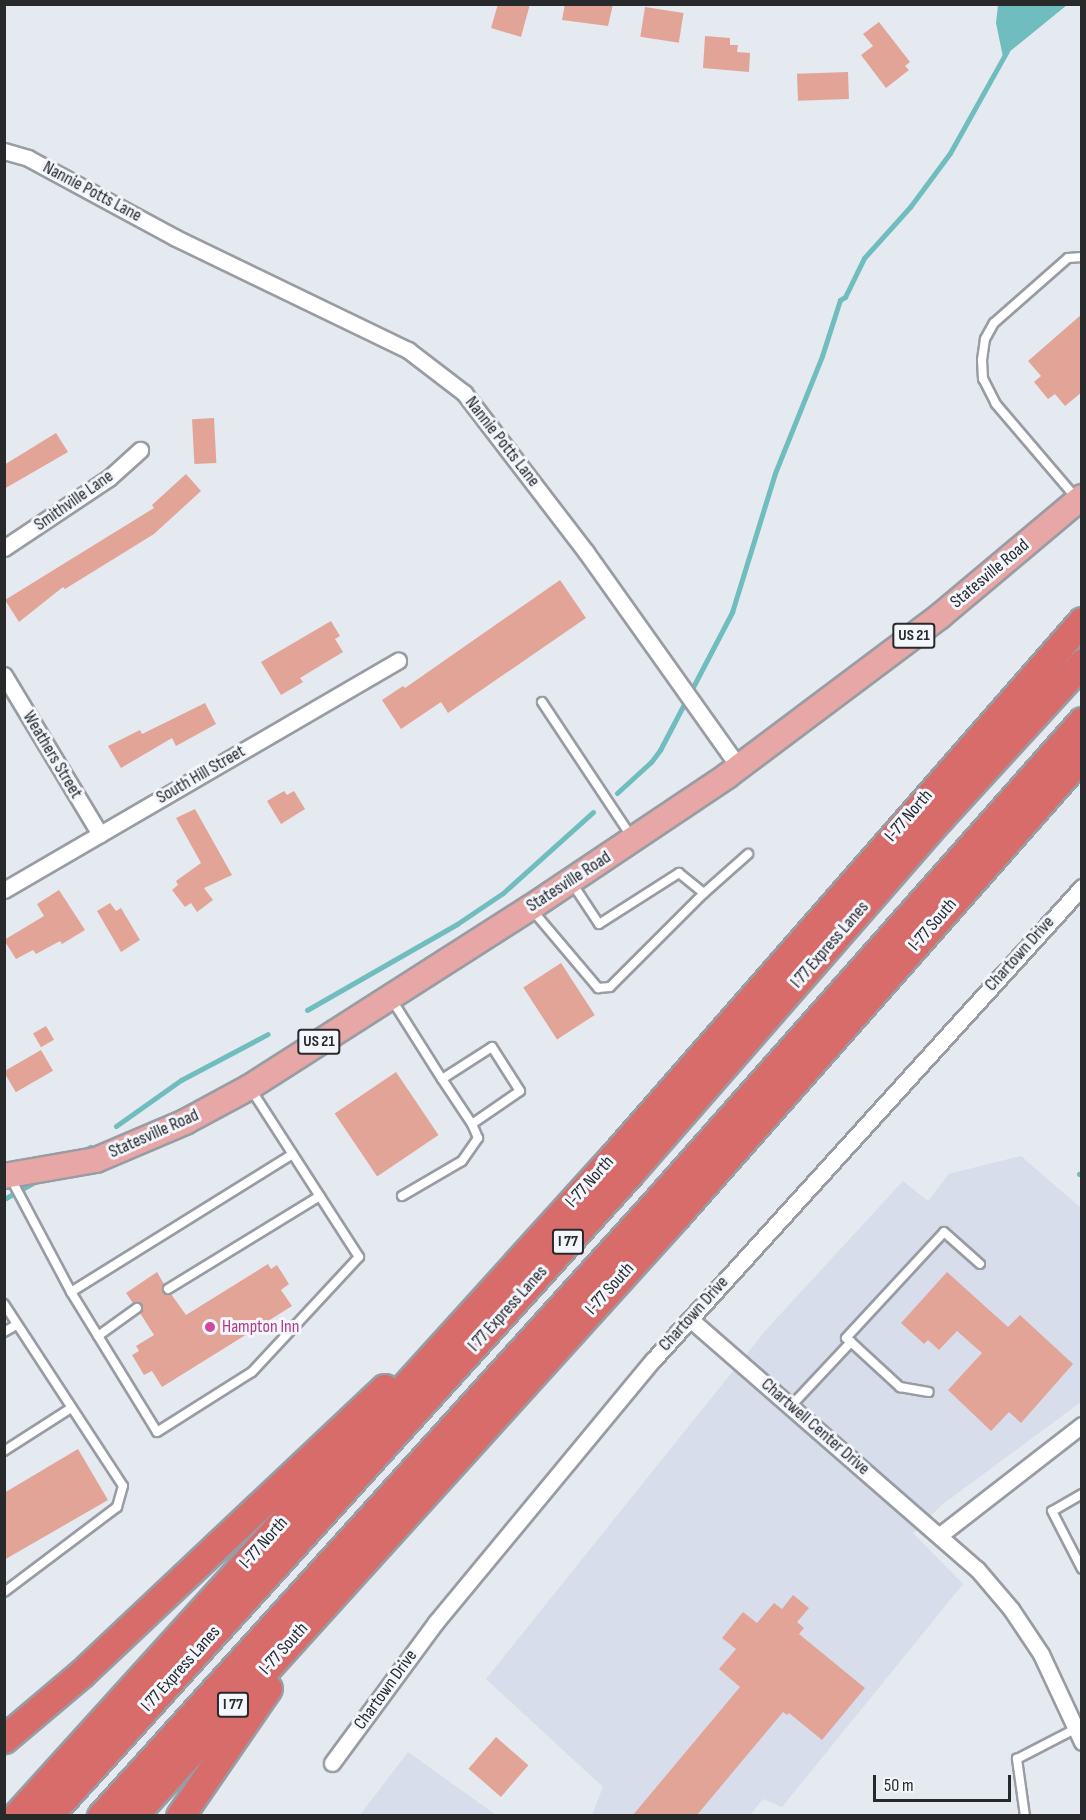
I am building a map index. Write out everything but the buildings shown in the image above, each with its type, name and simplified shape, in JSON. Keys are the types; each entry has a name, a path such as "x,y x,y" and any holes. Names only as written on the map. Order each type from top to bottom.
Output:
{"highway":[{"name":"I-77 North","path":"16,1815 500,1282 747,1005 921,802 1082,621"},
{"name":"I 77 Express Lanes","path":"48,1815 630,1173 939,819 1082,663"},
{"name":"I 77","path":"101,1815 652,1208 1082,721"},
{"name":"I-77 South","path":"133,1815 677,1215 1082,756"},
{"path":"4,1739 81,1674 341,1426 500,1282"},
{"path":"180,1815 333,1595"}],"main road":[{"name":"Statesville Road","path":"7,1175 96,1160 185,1122 250,1087 389,996 530,908 739,767 940,616 1080,498"}],"street":[{"name":"Nannie Potts Lane","path":"4,151 28,158 176,238 408,350 464,393 586,552 739,767"},
{"name":"Smithville Lane","path":"4,548 109,478 140,450"},
{"name":"South Hill Street","path":"4,890 398,661"},
{"name":"Weathers Street","path":"4,675 99,834"},
{"name":"Chartown Drive","path":"332,1763 436,1622 570,1457 690,1319 1082,887"},
{"name":"Chartwell Center Drive","path":"690,1319 977,1569 1011,1609 1041,1654 1079,1735"},
{"path":"940,1535 1082,1425"}],"lane":[{"path":"1080,498 996,404 983,380 982,360 986,339 994,323 1068,258 1082,257"},
{"path":"542,702 634,839"},
{"path":"530,908 598,988 610,987 704,893 748,854"},
{"path":"571,881 599,924 679,873 704,893"},
{"path":"389,996 472,1124 478,1138 462,1161 402,1197"},
{"path":"442,1078 492,1047 520,1092 472,1124"},
{"path":"7,1175 71,1292 157,1432 252,1372 359,1257 250,1087"},
{"path":"71,1292 293,1154"},
{"path":"168,1289 320,1196"},
{"path":"929,1392 900,1387 846,1338 944,1232 980,1264"},
{"path":"4,1304 123,1486 117,1507 4,1592"},
{"path":"98,1336 137,1308"},
{"path":"4,1332 16,1325"},
{"path":"791,1406 851,1342"},
{"path":"4,1451 71,1408"},
{"path":"1082,1494 1052,1511 1082,1569"},
{"path":"1025,1815 1017,1759 1079,1735"}],"shaded area":[{"path":"1021,1156 1081,1208 1081,1402 943,1504 913,1533 963,1584 782,1807 763,1799 750,1815 592,1815 603,1787 486,1679 765,1331 903,1181 928,1201 949,1174"},
{"path":"408,1752 496,1815 360,1815"}],"water":[{"path":"998,4 1067,5 1003,57 996,23"}],"waterway":[{"path":"617,793 651,762 660,750 732,612 775,473 822,356 840,300 845,297 864,258 910,207 950,153 1007,51"},
{"path":"307,1010 457,924 503,893 593,812"},
{"path":"116,1126 181,1080 268,1034"},
{"path":"80,1153 90,1147"},
{"path":"4,1199 37,1181"}],"place":[{"name":"Hampton Inn","path":"210,1327"}]}
